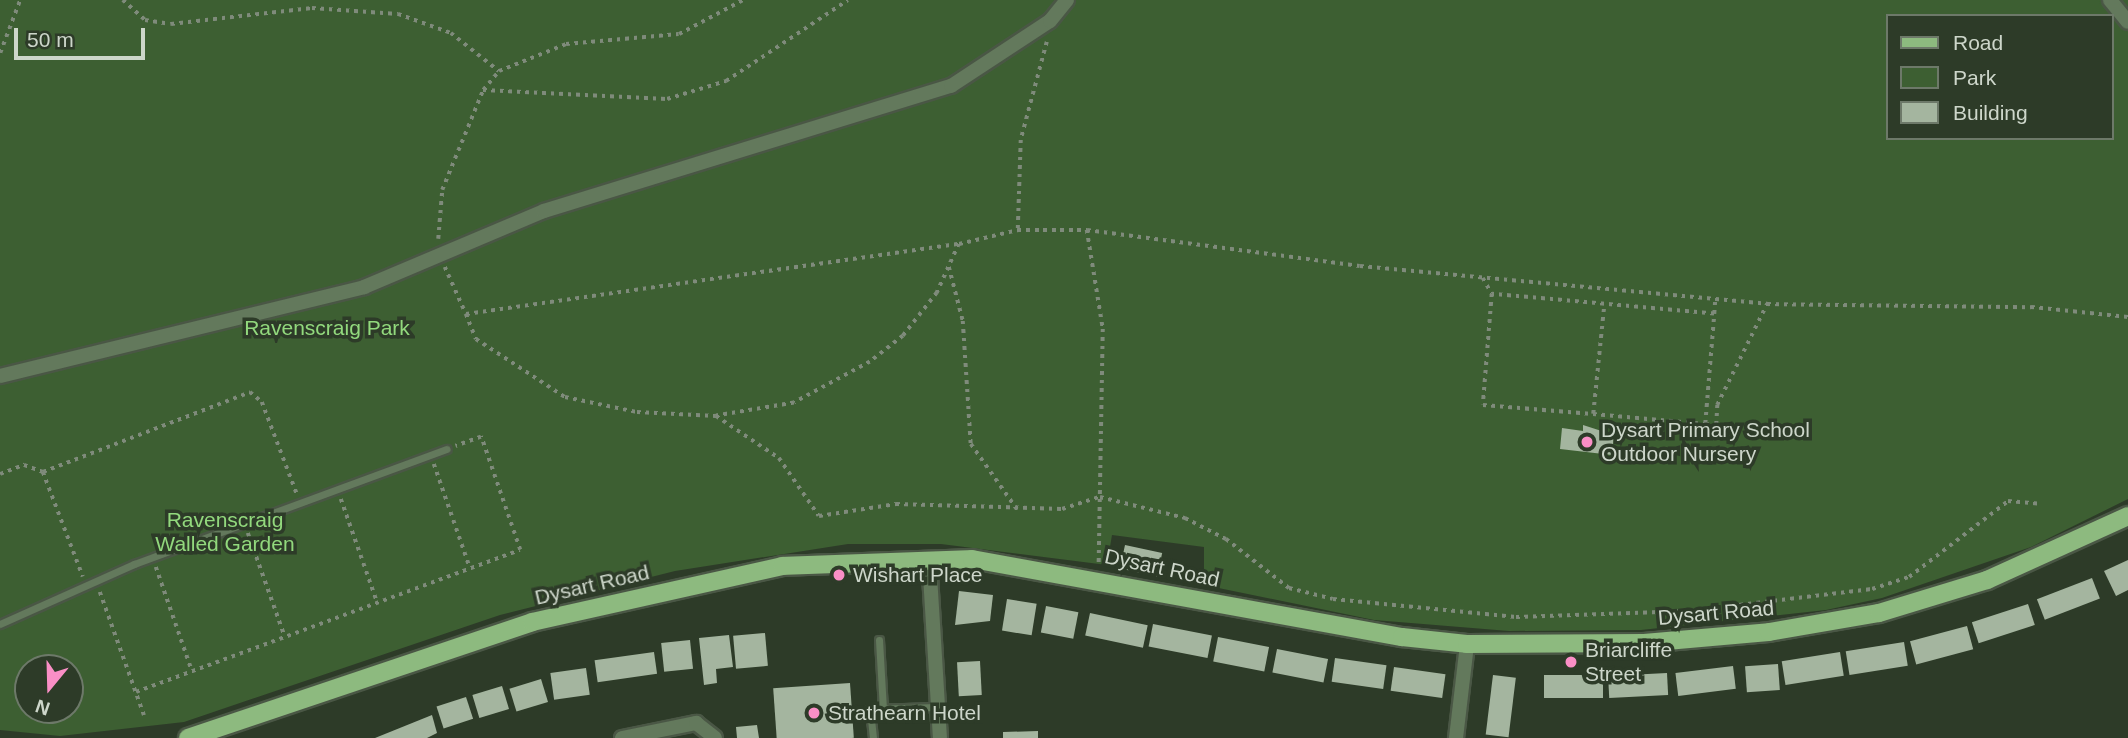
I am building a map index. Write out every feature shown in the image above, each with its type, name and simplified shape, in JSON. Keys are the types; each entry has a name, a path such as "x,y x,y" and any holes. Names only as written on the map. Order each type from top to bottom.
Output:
{"main road":[{"name":"Dysart Road","path":"188,738 532,622 738,573 929,559 972,559 1099,578 1339,628 1467,644 1644,643 1828,624 1987,580 2128,516"}],"street":[{"path":"0,376 364,287 544,211 951,86 1050,21 1068,0"},
{"path":"2110,0 2128,22"},
{"path":"929,559 940,738"},
{"path":"1456,738 1467,644"},
{"path":"622,738 696,723 715,738"}],"lane":[{"path":"0,624 152,558 447,449"},
{"path":"879,640 883,709"},
{"path":"873,738 870,709 938,706"}],"path":[{"path":"0,53 20,0"},
{"path":"123,0 145,20 171,24 312,8 398,14 451,33 499,71"},
{"path":"743,0 679,34 566,44 499,71 483,90 439,203 440,255 476,339 565,397 637,412 716,416 794,403 835,386 902,336 949,267 959,244"},
{"path":"483,90 667,99 726,81 848,0"},
{"path":"1018,230 1021,139 1043,71 1050,21"},
{"path":"466,314 959,244 1018,230 1087,230 1483,278 1767,304 2031,307 2128,317"},
{"path":"1087,230 1103,329 1099,578"},
{"path":"949,267 963,321 971,444 1019,512"},
{"path":"1483,278 1492,294 1483,405 1716,425 1717,405 1767,304"},
{"path":"1492,294 1714,314"},
{"path":"1705,424 1715,299"},
{"path":"1593,414 1604,304"},
{"path":"0,474 24,465 43,472 250,392 262,402 300,503"},
{"path":"716,416 779,458 818,516 896,504 1019,512 1062,509 1100,497 1185,518 1226,539 1289,588 1333,599 1516,617 1689,611 1872,589 1909,577 2008,501 2040,504"},
{"path":"136,692 520,550 481,436 447,449"},
{"path":"430,455 470,568"},
{"path":"43,472 86,585"},
{"path":"337,489 377,603"},
{"path":"244,524 285,637"},
{"path":"152,558 192,671"},
{"path":"96,581 144,715"}],"green space":[{"name":"Ravenscraig Park","path":"0,0 2128,0 2128,499 2031,547 1882,598 1826,610 1641,630 1509,631 1374,620 1204,585 1204,547 1112,535 1107,565 941,544 848,544 675,571 500,615 184,722 60,736 0,730"}],"building":[{"name":"Dysart Primary School Outdoor Nursery","path":"1583,425 1614,435 1612,455 1560,449 1562,428 1583,431"},
{"path":"1125,545 1162,553 1157,576 1120,568"},
{"path":"2128,560 2128,590 2116,596 2104,571"},
{"path":"2092,578 2100,599 2045,620 2037,599"},
{"path":"959,591 993,595 990,621 955,625"},
{"path":"1007,599 1037,604 1032,635 1002,631"},
{"path":"2028,604 2035,625 1979,643 1972,622"},
{"path":"1046,606 1078,612 1073,639 1041,633"},
{"path":"1090,613 1148,625 1143,648 1085,635"},
{"path":"1153,624 1212,635 1208,658 1149,647"},
{"path":"1967,626 1973,649 1916,664 1910,641"},
{"path":"765,633 768,666 736,669 733,636"},
{"path":"729,635 733,667 716,669 717,683 704,685 699,638"},
{"path":"1218,637 1269,647 1264,671 1213,662"},
{"path":"690,640 693,669 664,672 661,643"},
{"path":"1904,642 1908,666 1849,675 1846,651"},
{"path":"1277,649 1328,659 1323,682 1272,673"},
{"path":"654,652 657,674 598,682 595,660"},
{"path":"1840,652 1844,676 1785,685 1782,661"},
{"path":"1335,658 1386,665 1383,689 1332,682"},
{"path":"980,661 982,695 959,696 957,662"},
{"path":"1778,664 1780,690 1747,692 1745,666"},
{"path":"1733,666 1736,689 1678,696 1675,673"},
{"path":"1394,667 1445,674 1442,698 1391,691"},
{"path":"586,668 590,695 554,700 550,673"},
{"path":"1667,673 1668,695 1609,698 1608,676"},
{"path":"1493,675 1516,678 1509,737 1486,735"},
{"path":"1544,675 1603,675 1603,698 1544,698"},
{"path":"541,679 548,702 516,712 509,689"},
{"name":"Strathearn Hotel","path":"850,683 854,738 777,738 773,688"},
{"path":"502,686 509,709 479,718 472,695"},
{"path":"466,697 473,719 444,728 437,707"},
{"path":"432,715 437,733 427,738 375,738"},
{"path":"757,725 759,738 737,738 736,727"},
{"path":"1038,731 1038,738 1003,738 1003,732"}],"place":[{"name":"Dysart Primary School Outdoor Nursery","path":"1587,442"},
{"name":"Wishart Place","path":"839,575"},
{"name":"Briarcliffe Street","path":"1571,662"},
{"name":"Strathearn Hotel","path":"814,713"}],"park label":[{"name":"Ravenscraig Walled Garden","path":"225,532"}]}
